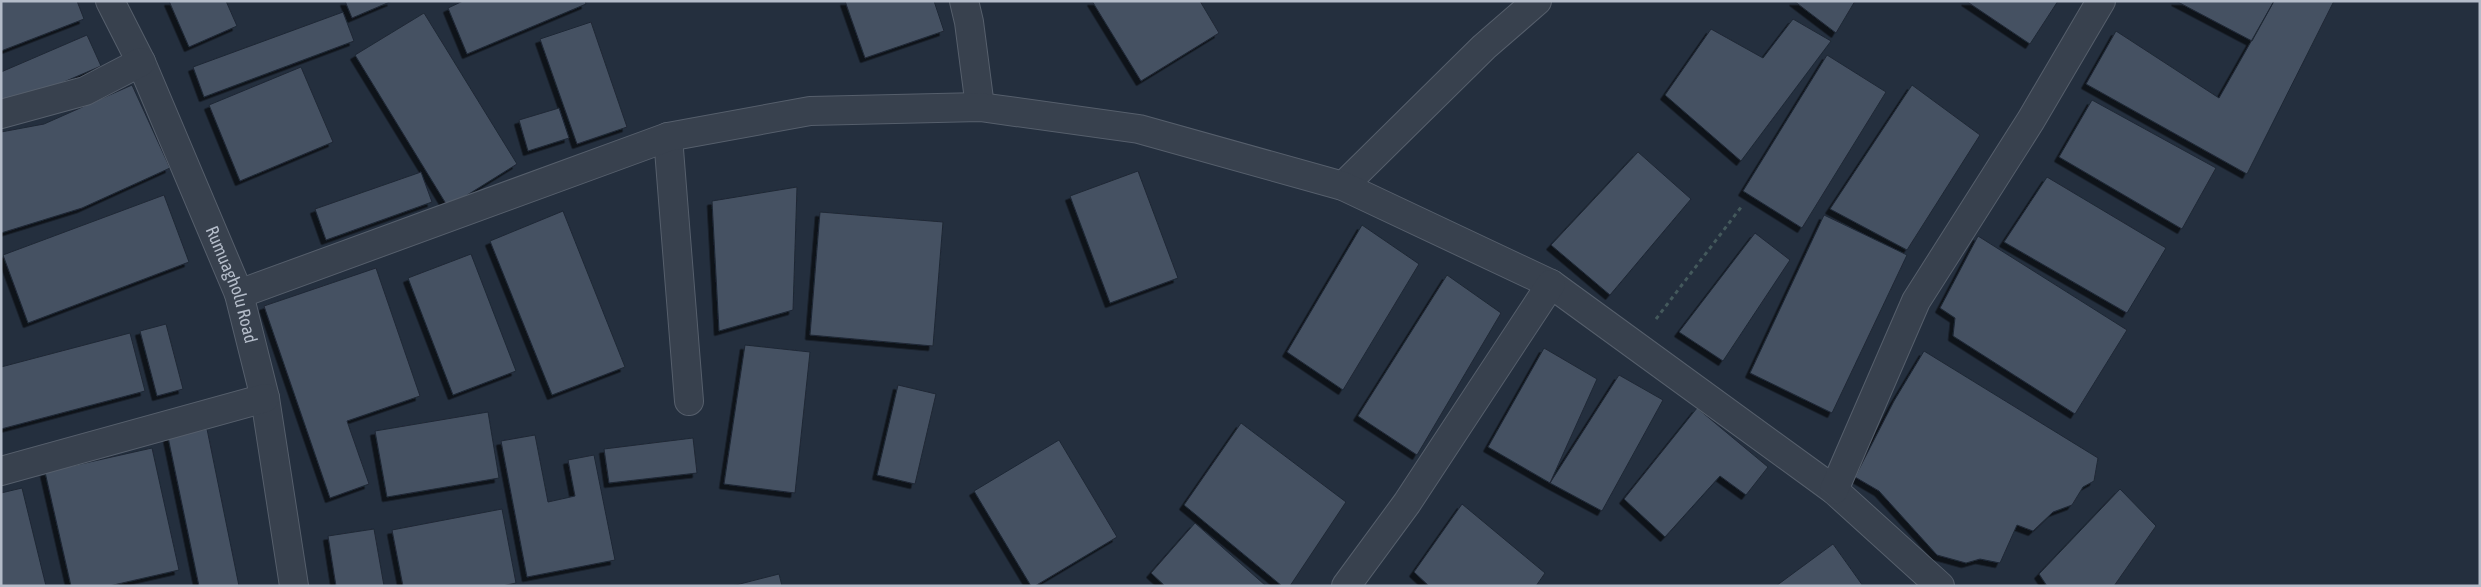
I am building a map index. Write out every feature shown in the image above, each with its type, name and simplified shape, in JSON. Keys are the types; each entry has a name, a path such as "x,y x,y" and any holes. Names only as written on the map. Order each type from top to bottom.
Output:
{"street":[{"name":"Rumuagholu Road","path":"110,1 141,62 239,294 265,398 294,586"},
{"path":"964,1 970,22 980,106"},
{"path":"1343,186 1484,47 1537,1"},
{"path":"1834,490 1916,301 2032,120 2102,1"},
{"path":"1,114 85,91 141,62"},
{"path":"239,294 668,137 810,111 980,106 1139,129 1343,186 1551,284 1834,490 1940,586"},
{"path":"668,137 689,401"},
{"path":"1346,586 1407,503 1551,284"},
{"path":"1,471 265,398"}],"path":[{"path":"1636,345 1742,206"}],"building":[{"path":"1,1 77,1 84,19 1,51"},
{"path":"169,1 226,1 237,26 189,47"},
{"path":"345,1 392,1 352,18"},
{"path":"463,1 585,1 586,4 467,54 448,8"},
{"path":"845,1 934,1 944,31 865,58"},
{"path":"1092,1 1200,1 1219,33 1141,81"},
{"path":"1794,1 1855,1 1836,33"},
{"path":"1966,1 2058,1 2030,44"},
{"path":"2176,1 2274,1 2252,41"},
{"path":"2274,1 2334,1 2247,174 2086,84 2116,31 2219,98"},
{"path":"343,12 354,41 204,97 193,67"},
{"path":"424,13 517,164 448,207 355,55"},
{"path":"1793,19 1831,41 1741,161 1665,95 1711,29 1763,58"},
{"path":"591,22 627,127 577,144 540,39"},
{"path":"87,35 101,66 1,109 1,72"},
{"path":"1827,55 1886,92 1802,228 1743,191"},
{"path":"301,67 333,142 240,181 209,105"},
{"path":"132,85 170,168 82,208 1,233 1,132 44,124"},
{"path":"1912,85 1980,135 1907,250 1830,209"},
{"path":"2092,100 2216,168 2182,229 2059,157"},
{"path":"559,108 569,138 528,151 519,120"},
{"path":"1638,152 1691,199 1610,295 1551,245"},
{"path":"1138,171 1178,278 1110,303 1070,196"},
{"path":"421,172 432,202 326,240 315,209"},
{"path":"2047,177 2166,248 2127,313 2004,242"},
{"path":"797,187 793,310 719,331 712,201"},
{"path":"164,195 189,262 28,323 3,255"},
{"path":"563,211 625,367 552,395 490,241"},
{"path":"820,212 943,222 933,346 810,335"},
{"path":"1824,215 1907,255 1832,413 1750,373"},
{"path":"1362,225 1419,264 1343,390 1287,352"},
{"path":"1755,233 1790,260 1723,361 1679,332"},
{"path":"1978,236 2127,330 2075,414 1953,336 1955,318 1940,308"},
{"path":"471,254 516,371 453,395 408,278"},
{"path":"376,268 420,396 347,421 369,484 330,498 264,306"},
{"path":"1447,275 1501,313 1417,455 1358,416"},
{"path":"166,324 183,389 157,396 140,331"},
{"path":"130,333 145,391 1,429 1,367"},
{"path":"745,345 810,352 795,493 724,484"},
{"path":"1544,348 1597,379 1550,483 1488,447"},
{"path":"1924,351 2098,458 2094,481 2083,487 2072,505 2053,512 2033,531 2017,525 2000,563 1980,559 1966,563 1937,555 1879,491 1855,477 1894,401"},
{"path":"1619,375 1663,400 1602,511 1550,483"},
{"path":"898,385 936,394 915,484 877,475"},
{"path":"1697,408 1768,467 1746,495 1720,476 1665,537 1624,499"},
{"path":"488,412 499,478 387,497 375,431"},
{"path":"1241,423 1346,502 1290,586 1282,586 1184,505"},
{"path":"207,429 239,586 199,586 168,437"},
{"path":"535,435 548,502 575,496 568,460 594,455 615,560 527,577 501,441"},
{"path":"693,438 697,473 609,483 604,449"},
{"path":"1059,440 1117,537 1035,586 1031,586 974,491"},
{"path":"152,448 179,570 109,586 71,586 45,472"},
{"path":"22,488 46,586 1,586 1,493"},
{"path":"2120,489 2156,526 2114,586 2047,586 2039,574"},
{"path":"1462,504 1545,573 1536,586 1429,586 1414,572"},
{"path":"502,509 516,583 502,586 403,586 392,530"},
{"path":"1195,523 1266,586 1165,586 1151,573"},
{"path":"374,529 384,586 336,586 328,536"},
{"path":"1833,544 1863,586 1776,586"},
{"path":"779,574 782,586 732,586"}]}
